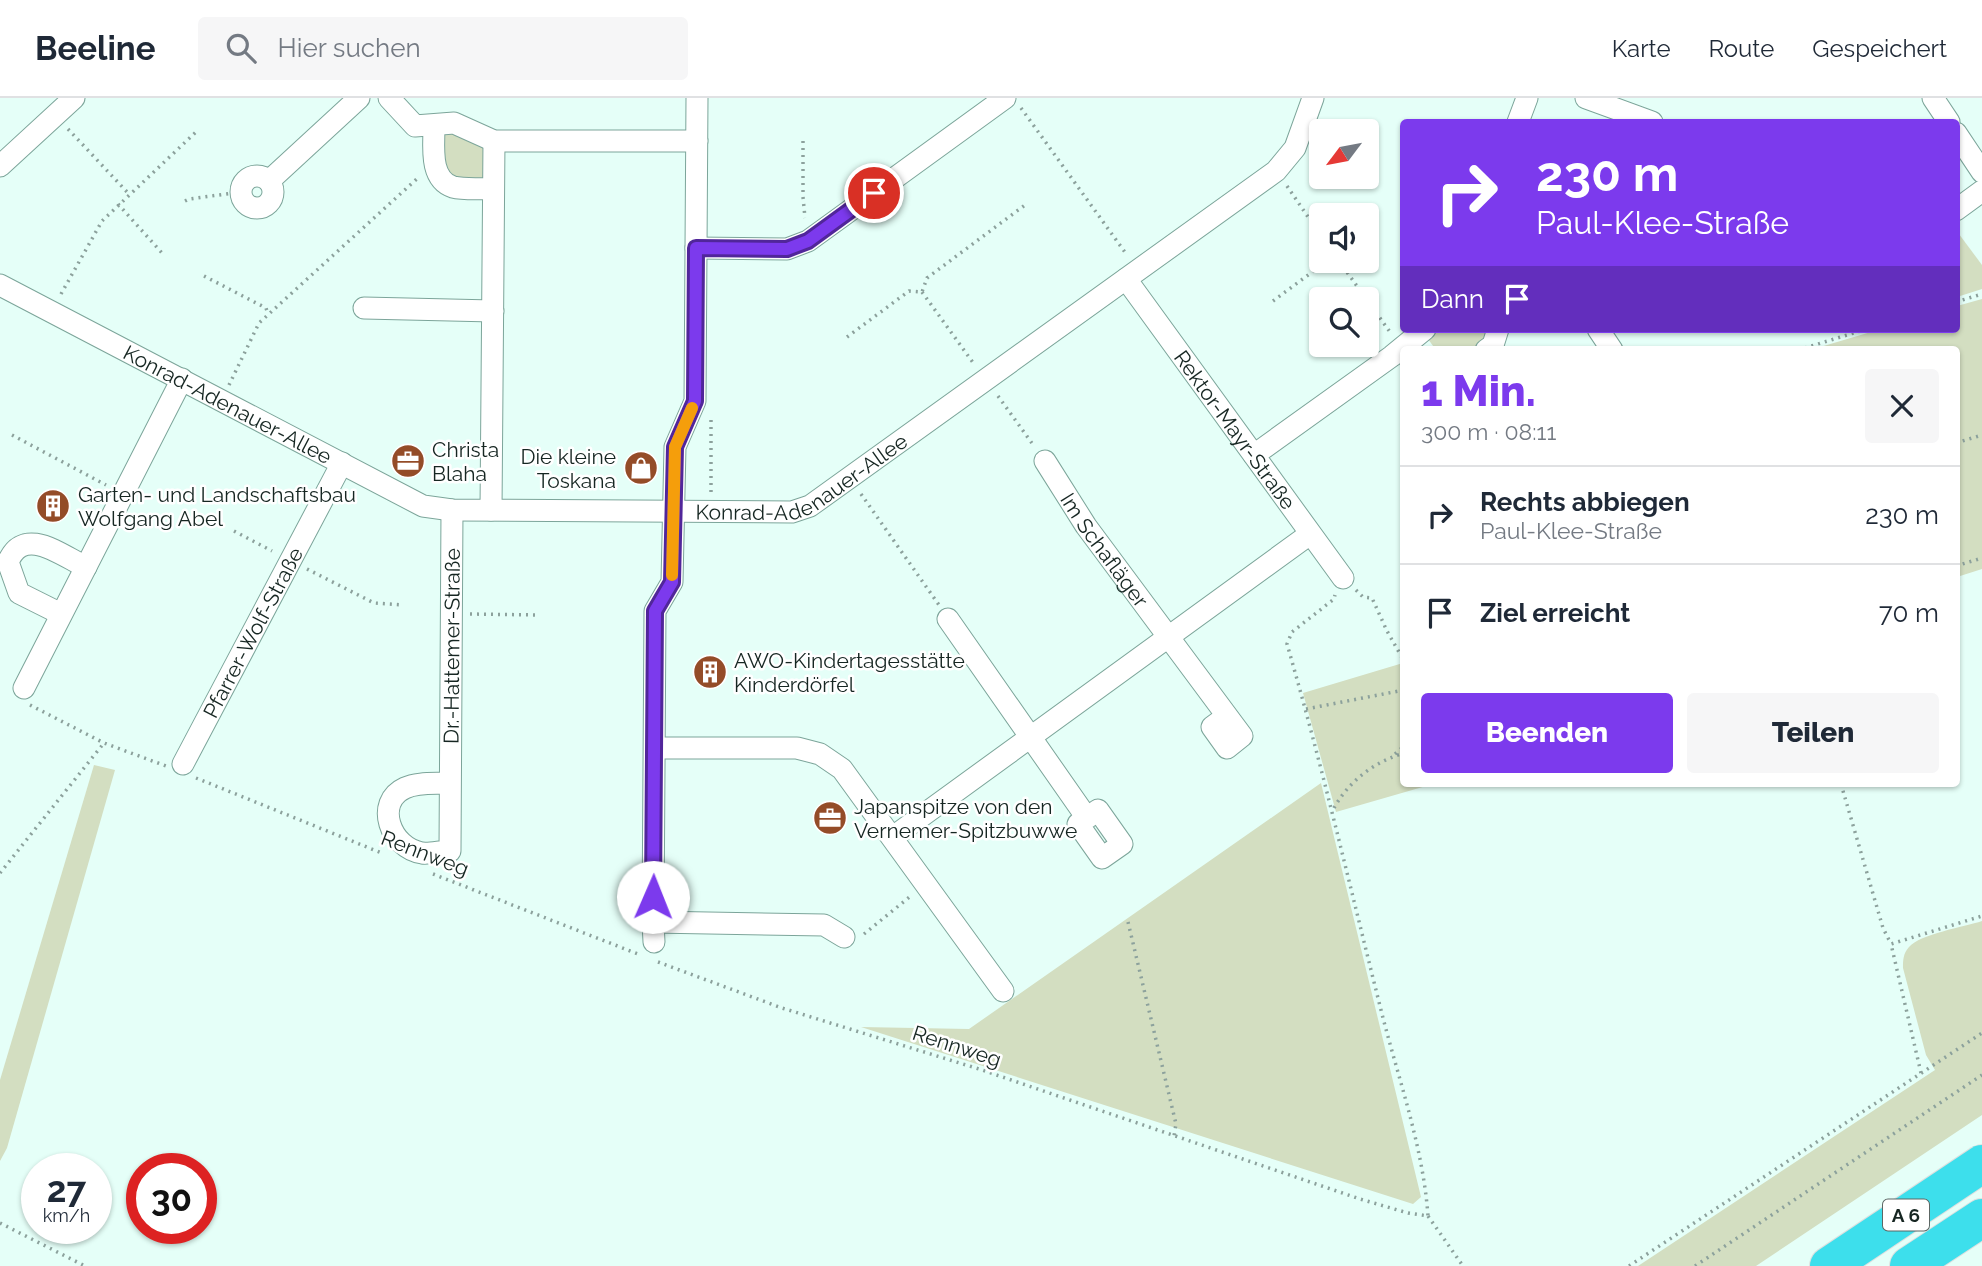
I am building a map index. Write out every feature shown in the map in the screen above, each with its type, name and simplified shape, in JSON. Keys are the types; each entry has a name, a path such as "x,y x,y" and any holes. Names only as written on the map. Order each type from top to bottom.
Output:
{"highway":[{"name":"A 6","path":"1829,1266 1982,1164"},
{"name":"A 6","path":"1909,1266 1982,1217"}],"street":[{"path":"0,166 74,98"},
{"path":"241,192 245,203 255,208 270,201 273,191 269,181 359,98"},
{"path":"389,98 415,127 454,123 494,141 697,141"},
{"path":"697,98 695,401 675,447 672,582 655,611 653,946 824,926 844,937"},
{"path":"696,248 787,249 808,241 1005,98"},
{"name":"Konrad-Adenauer-Allee","path":"0,285 423,506 452,510 792,512 810,506 850,478 1276,171 1295,148 1313,98"},
{"path":"1519,119 1527,98"},
{"path":"1586,98 1644,119"},
{"path":"1933,98 1948,119"},
{"path":"434,126 434,163 440,177 453,187 493,189"},
{"path":"1960,139 1982,172"},
{"path":"491,510 494,141"},
{"path":"1960,207 1982,191"},
{"name":"Rektor-Mayr-Straße","path":"1132,275 1254,455 1342,578"},
{"path":"364,309 493,311"},
{"path":"1407,346 1421,333"},
{"path":"1254,455 1400,352"},
{"path":"24,695 61,614 182,379"},
{"name":"Im Schafläger","path":"1045,461 1086,526 1227,716"},
{"name":"Pfarrer-Wolf-Straße","path":"180,769 342,463"},
{"name":"Dr.-Hattemer-Straße","path":"449,783 452,510"},
{"path":"893,837 1310,534"},
{"path":"61,614 19,593 8,562 13,551 27,543 40,544 86,568"},
{"path":"948,620 1087,818"},
{"path":"655,748 797,748 820,754 842,769 1003,990"}],"path":[{"path":"1014,98 1132,275"},
{"path":"55,116 129,194"},
{"path":"51,312 102,221 197,131"},
{"path":"803,141 803,197 808,241"},
{"path":"222,400 259,323 434,163"},
{"path":"1276,171 1309,219"},
{"path":"185,201 241,192"},
{"path":"118,204 162,253"},
{"path":"846,337 909,291 922,292 928,278 1025,205"},
{"path":"1273,300 1310,273"},
{"path":"1348,273 1403,346"},
{"path":"204,276 266,308 268,314"},
{"path":"1960,301 1982,294"},
{"path":"1811,346 1854,333"},
{"path":"711,412 711,494 721,494 721,512"},
{"path":"12,435 123,494"},
{"path":"1960,442 1982,435"},
{"path":"850,478 948,620"},
{"path":"234,531 374,603 403,605"},
{"path":"1960,565 1982,558"},
{"path":"1400,653 1372,598 1363,597 1342,578 1336,587 1334,598 1292,632 1287,644 1333,810 1423,1176 1428,1216 1463,1266"},
{"path":"453,610 470,614 538,615"},
{"path":"1306,709 1400,691"},
{"name":"Rennweg","path":"24,695 104,743 180,769 391,857"},
{"path":"0,873 104,743"},
{"path":"1394,755 1400,750"},
{"path":"1333,810 1340,798 1376,763 1400,754"},
{"path":"1842,787 1883,928 1891,944 1921,1073"},
{"name":"Rennweg","path":"429,872 653,946 782,1008 979,1069 1360,1199 1428,1216"},
{"path":"844,937 867,933 927,885"},
{"path":"1891,944 1982,916"},
{"path":"1128,922 1177,1124 1174,1136"},
{"path":"1629,1266 1982,1032"},
{"path":"1695,1266 1982,1074"},
{"path":"0,1223 85,1266"}],"green space":[{"path":"454,133 486,148 486,179 453,179 440,165 438,134"},
{"path":"1960,235 1982,265 1982,289 1960,296"},
{"path":"1982,299 1982,569 1960,576 1960,346 1824,346 1867,333 1960,333 1960,305"},
{"path":"1435,333 1488,333 1476,346 1433,346 1428,339"},
{"path":"1400,664 1400,787 1423,787 1336,812 1303,693"},
{"path":"94,765 115,770 7,1148 0,1161 0,1080"},
{"path":"1321,783 1421,1197 1413,1204 861,1027 969,1029"},
{"path":"1982,921 1982,1115 1756,1266 1638,1266 1935,1070 1926,1055 1903,968 1904,955 1909,947 1923,938"}],"slow traffic":[{"path":"672,575 675,447 692,408"}],"place":[{"name":"Christa Blaha","path":"408,461"},
{"name":"Die kleine Toskana","path":"641,468"},
{"name":"Garten- und Landschaftsbau Wolfgang Abel","path":"53,506"},
{"name":"AWO-Kindertagesstätte Kinderdörfel","path":"710,672"},
{"name":"Japanspitze von den Vernemer-Spitzbuwwe","path":"830,818"}],"route":[{"path":"653,897 655,611 672,582 675,447 695,401 696,248 787,249 808,241 874,193"}]}
